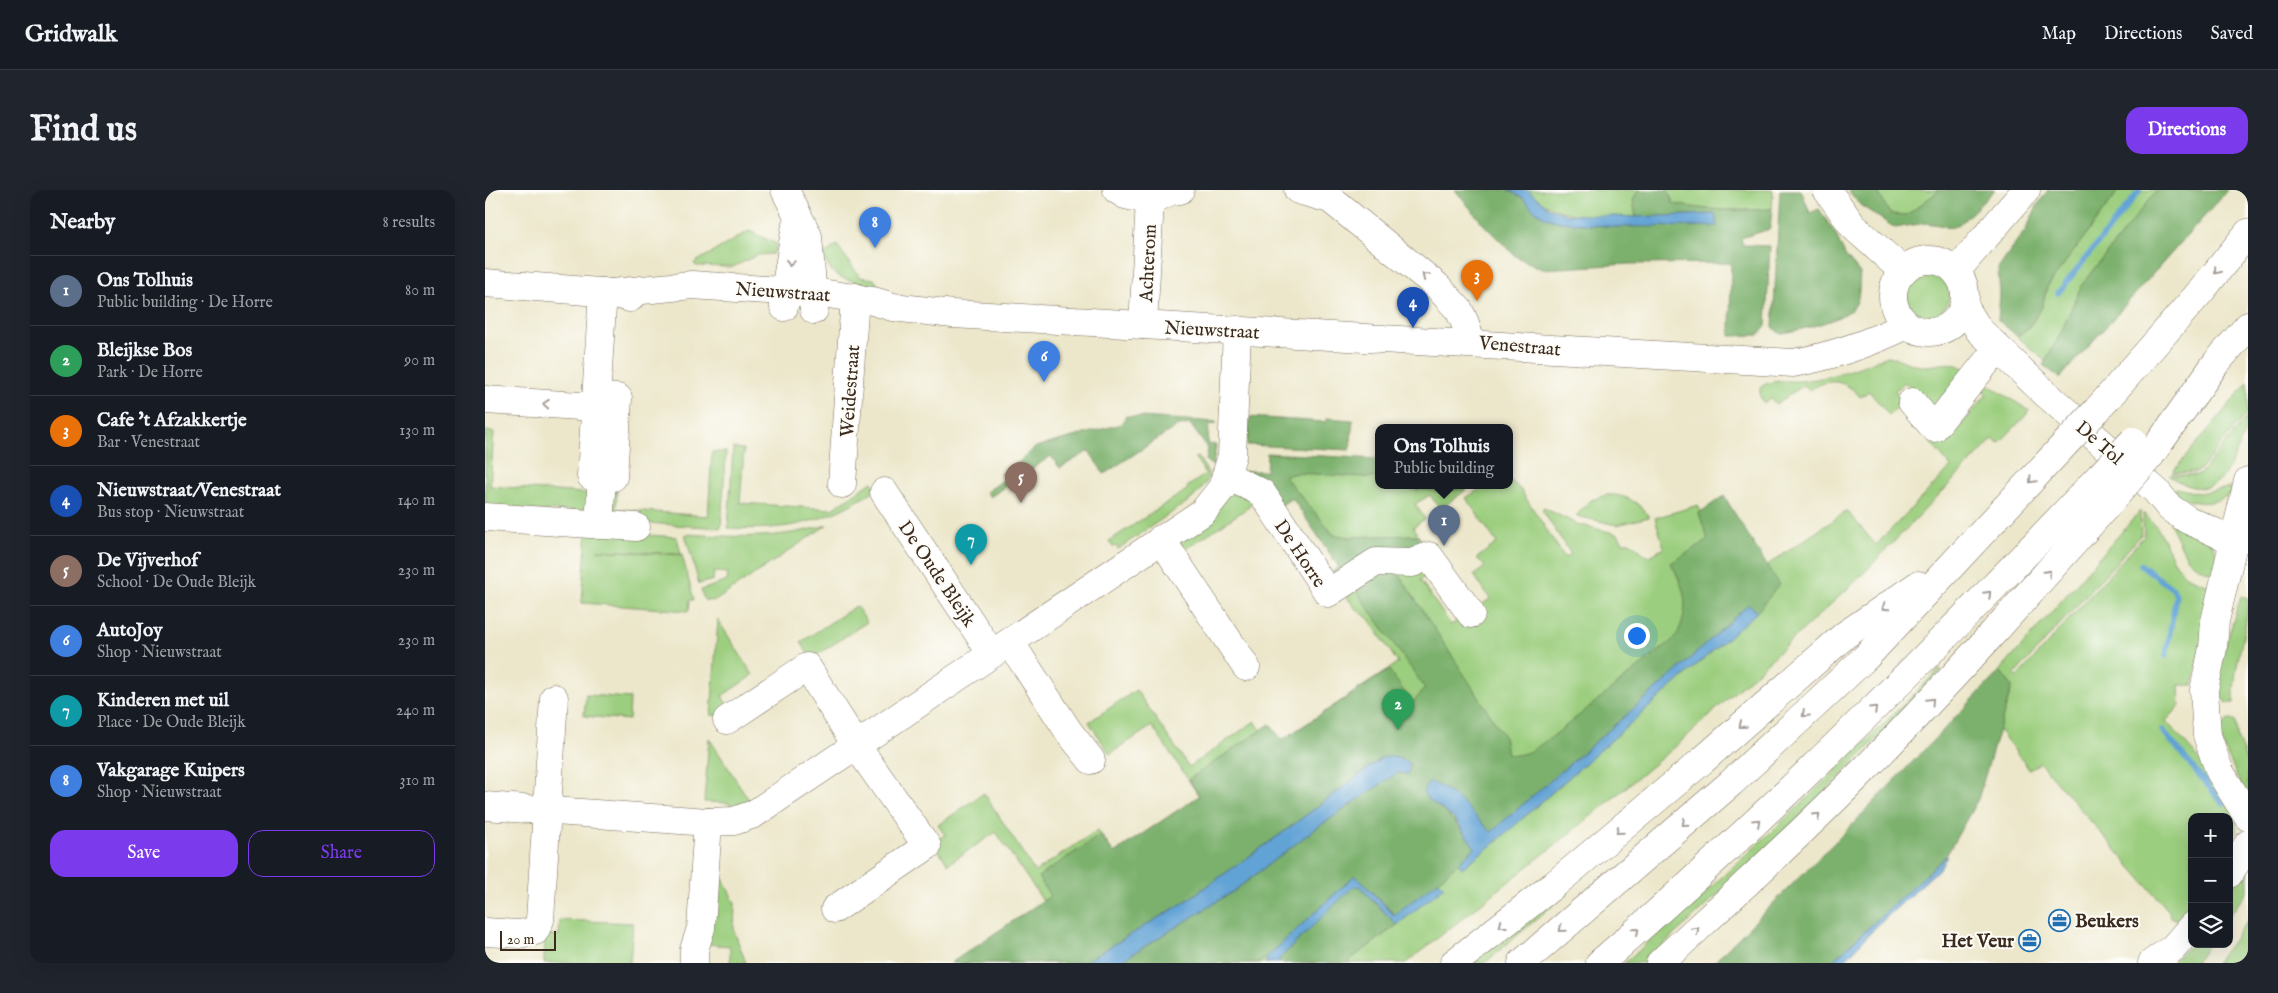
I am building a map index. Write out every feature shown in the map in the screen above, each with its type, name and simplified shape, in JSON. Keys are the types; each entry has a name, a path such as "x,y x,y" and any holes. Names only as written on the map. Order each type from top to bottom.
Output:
{"main road":[{"path":"1117,190 1125,195 1150,201 1171,191 1181,190"},
{"name":"Venestraat","path":"1298,190 1330,199 1437,286 1459,310 1471,343 1745,361 1807,348 1902,317"},
{"path":"1827,190 1853,226 1903,271"},
{"path":"1956,271 2026,190"},
{"path":"784,299 795,200"},
{"path":"795,200 808,236 813,301"},
{"name":"Achterom","path":"1143,325 1150,201"},
{"path":"1521,963 1738,777 1867,657 1955,560 2097,410 2202,290 2248,233"},
{"path":"1929,260 1939,261 1956,271 1965,288 1964,306 1960,315 1945,328 1926,332 1902,317 1894,290 1903,271 1919,261 1929,260"},
{"name":"Nieuwstraat","path":"485,282 608,292 638,300 784,299 855,307 953,314 1471,343"},
{"path":"599,525 602,477 591,476 611,408 608,292"},
{"name":"De Tol","path":"1964,306 1979,330 2045,393 2156,491 2243,536"},
{"name":"Weidestraat","path":"842,484 855,307"},
{"path":"1660,963 1856,778 1980,648 2109,484 2248,326"},
{"name":"De Tol","path":"1945,328 1989,359 2045,393"},
{"path":"485,806 708,822 734,821 754,814 1203,512 1222,488 1232,456 1237,330"},
{"path":"1912,402 1934,428 1989,359"},
{"path":"485,400 611,408"},
{"name":"De Horre","path":"1226,475 1262,493 1328,593 1376,562 1413,562 1429,556 1471,614"},
{"path":"2248,481 2243,536 2215,621 2213,648 2204,690 2207,735 2221,772 2248,817"},
{"path":"1599,963 1725,852 1807,775 1985,598 2109,484"},
{"name":"De Oude Bleijk","path":"884,492 1001,648 1091,760"},
{"path":"485,517 636,527"},
{"path":"1161,539 1246,667"},
{"path":"1454,963 1555,884 1696,766 1845,635 1955,560"},
{"path":"727,720 807,667 856,745 927,846 835,910"},
{"path":"485,932 519,934 535,930 540,920 554,698"},
{"path":"694,963 694,950 701,928 708,822"},
{"path":"2233,868 2248,844"},
{"path":"2152,963 2173,948 2188,931"}],"green space":[{"path":"1455,190 1508,190 1523,198 1535,211 1546,218 1560,222 1616,227 1715,214 1636,217 1633,199 1639,190 1667,190 1674,204 1699,208 1723,210 1772,209 1770,229 1741,238 1743,245 1770,246 1766,326 1759,335 1730,336 1731,263 1629,264 1542,269 1515,256 1484,225"},
{"path":"1528,190 1639,190 1633,199 1636,217 1592,216 1565,212 1540,200"},
{"path":"1667,190 1773,190 1772,209 1723,210 1674,204"},
{"path":"1780,190 1801,190 1810,213 1819,209 1835,233 1845,255 1860,273 1858,297 1856,304 1851,310 1822,324 1780,334 1773,327"},
{"path":"1848,190 1877,190 1890,214 1907,215 1940,190 1995,190 1960,224 1951,227 1926,223 1895,228 1860,205"},
{"path":"1940,190 1907,215 1890,214 1877,191"},
{"path":"2048,190 2119,190 2047,287 2042,307 2028,328 2017,336 1998,320 2000,293 1998,269 2026,229 2037,206"},
{"path":"2119,190 2157,190 2082,284 2059,337 2045,361 2017,336 2029,328 2042,307 2047,287"},
{"path":"2157,190 2228,190 2060,378 2043,365 2059,337 2082,284"},
{"path":"749,231 777,244 773,254 757,255 733,267 696,266 694,263"},
{"path":"837,245 860,277 874,279 879,286 845,279 831,270 826,263 824,254"},
{"path":"1932,274 1940,277 1946,283 1949,295 1946,307 1940,313 1924,316 1916,313 1910,307 1907,291 1910,283 1916,277"},
{"path":"1888,356 1919,366 1947,363 1962,367 1969,372 1938,408 1927,408 1905,382 1895,391 1904,402 1889,415 1869,391 1860,397 1848,386 1836,382 1816,386 1809,391 1804,385 1776,404 1771,399 1764,403 1760,396 1760,388 1769,383 1802,381 1835,375"},
{"path":"1982,381 2030,411 1999,443 1993,439 1855,582 1675,747 1406,963 1346,963 1397,925 1443,887 1438,881 1458,863 1462,868 1497,841 1757,612 1779,585 1269,963 951,963 1043,901 996,832 948,864 933,842 945,835 938,825 984,793 1035,872 1098,830 1114,853 1199,796 1152,726 1110,754 1089,722 1136,690 1189,767 1255,721 1261,730 1270,724 1282,740 1398,663 1369,619 1354,607 1343,591 1375,570 1433,571 1420,580 1451,625 1490,599 1474,575 1485,567 1477,558 1497,543 1466,498 1480,489 1513,489 1513,483 1520,489 1565,558 1571,554 1542,510 1544,508 1577,524 1618,534 1623,542 1630,542 1648,557 1664,548 1655,518 1698,505 1701,512 1724,496 1766,566 1847,511 1876,545 1951,467 1930,442 1948,420 1959,428 1987,394 1978,385"},
{"path":"2248,382 2248,412 2198,472 2172,473"},
{"path":"1126,416 1216,422 1216,424 1209,425 1208,444 1216,445 1213,466 1206,461 1208,449 1190,424 1176,427 1104,474 1089,451 1060,468 1051,456 990,497 986,492 1005,479 1001,474 1036,447 1121,424"},
{"path":"2248,416 2245,431 2233,459 2221,479 2205,488 2183,483 2169,476 2199,475"},
{"path":"1249,417 1326,422 1326,418 1353,420 1350,450 1247,445"},
{"path":"485,431 494,432 490,486 596,494 595,510 485,512"},
{"path":"733,448 744,449 740,503 832,509 872,482 877,489 840,510 806,522 770,528 728,528"},
{"path":"712,452 726,452 721,528 615,521 605,489 617,489 616,509 708,516"},
{"path":"1267,453 1375,459 1375,478 1297,473 1284,476 1334,535 1348,537 1418,535 1426,548 1340,579 1328,575 1339,567 1292,498 1280,506 1245,471 1266,471"},
{"path":"1198,457 1209,474 1206,483 1193,498 1118,549 1116,546 1113,547 1109,541 1188,489 1187,487 1206,474 1195,458"},
{"path":"1297,473 1375,476 1375,489 1467,489 1440,509 1430,495 1415,504 1425,519 1413,527 1418,535 1348,537 1334,535 1284,476"},
{"path":"2176,488 2198,493 2229,488 2235,489 2228,495 2213,502 2197,502 2181,497 2173,492"},
{"path":"1414,489 1462,489 1447,491"},
{"path":"1229,494 1253,494 1249,507 1178,554 1173,544"},
{"path":"1606,495 1625,497 1631,500 1649,517 1617,525 1576,516 1591,500"},
{"path":"1724,496 1779,585 1757,612 1749,605 1669,678 1490,833 1426,797 1453,820 1475,848 1438,881 1395,915 1355,875 1266,958 1258,963 1118,963 1234,891 1311,832 1397,773 1408,774 1393,756 1381,758 1281,834 1183,903 1083,963 951,963 1050,896 1038,877 1100,835 1114,853 1199,796 1189,779 1270,724 1282,740 1389,670 1412,703 1425,688 1352,585 1395,568 1504,736 1507,754 1525,753 1536,748 1675,638 1683,618 1685,600 1680,582 1671,563 1708,540 1699,513"},
{"path":"2140,511 2141,535 2014,675 2017,677 2144,536 2143,513 2157,527 2176,564 2186,576 2216,588 2193,685 2179,685 2180,706 2166,721 2206,767 2225,794 2236,817 2237,831 2233,845 2233,813 2188,813 2188,912 2181,922 2171,917 2169,911 2040,763 2029,769 1999,730 2012,687 2000,671"},
{"path":"2169,522 2212,542 2217,556 2219,576 2197,566 2186,556"},
{"path":"827,525 715,601 704,600 701,590 727,581 728,573 714,572 713,580 699,584 685,534 774,535 809,530"},
{"path":"587,531 677,537 681,554 597,550 682,555 694,600 690,600 689,611 582,603"},
{"path":"2241,596 2248,598 2246,624 2235,676 2234,703 2227,703 2215,688 2217,673"},
{"path":"856,606 867,622 811,659 801,642"},
{"path":"718,620 753,675 722,696 729,708 729,716 711,715"},
{"path":"1940,668 1941,671 1869,747 1720,893 1643,963 1624,963 1785,819"},
{"path":"2000,671 2012,686 1978,799 1946,856 1830,963 1713,963 1848,829"},
{"path":"586,695 630,698 629,720 584,716"},
{"path":"2228,720 2235,720 2238,740 2248,764 2248,795 2243,789 2217,732"},
{"path":"709,738 749,800 730,808 729,803 704,802"},
{"path":"2248,865 2248,891 2233,911 2233,886"},
{"path":"711,878 723,879 735,903 734,931 746,963 730,963 730,946 706,944"},
{"path":"1353,886 1359,886 1397,925 1346,963 1280,963 1279,959"},
{"path":"1559,894 1561,898 1485,963 1473,963"},
{"path":"560,920 633,923 630,963 544,963 545,935 559,935"},
{"path":"2248,920 2248,963 2216,963 2227,948 2233,948 2233,940"},
{"path":"2188,947 2206,948 2195,963 2170,963"}],"water":[{"path":"1508,190 1528,190 1549,208 1566,214 1636,217 1715,214 1717,226 1616,227 1560,222 1546,218 1535,211 1523,198"},
{"path":"1749,604 1757,612 1497,841 1462,868 1458,863 1475,848 1453,818 1425,796 1423,792 1429,781 1456,797 1491,832 1669,678"},
{"path":"1393,756 1410,763 1408,774 1397,773 1311,832 1234,891 1118,963 1083,963 1183,903 1281,834 1382,758"},
{"path":"1946,856 1939,869 1877,926 1842,963 1830,963"},
{"path":"1355,875 1394,915 1438,881 1444,887 1397,925 1359,886 1353,887 1279,959 1280,963 1266,963 1266,958"}],"waterway":[{"path":"2058,293 2140,190"},
{"path":"2141,565 2173,589 2176,595 2166,656"},
{"path":"2162,730 2223,804"}],"place":[{"name":"Vakgarage Kuipers","path":"875,248"},
{"name":"Cafe 't Afzakkertje","path":"1477,301"},
{"name":"Nieuwstraat/Venestraat","path":"1413,328"},
{"name":"AutoJoy","path":"1044,382"},
{"name":"De Vijverhof","path":"1021,503"},
{"name":"Ons Tolhuis","path":"1444,546"},
{"name":"Kinderen met uil","path":"971,565"},
{"name":"Bleijkse Bos","path":"1398,730"},
{"name":"Beukers","path":"2059,920"},
{"name":"Het Veur","path":"2030,940"}]}
